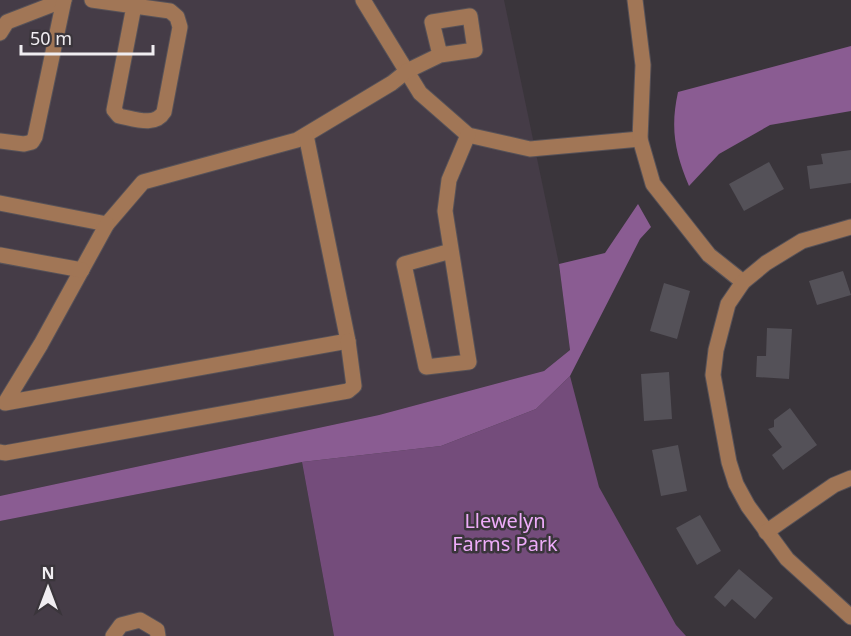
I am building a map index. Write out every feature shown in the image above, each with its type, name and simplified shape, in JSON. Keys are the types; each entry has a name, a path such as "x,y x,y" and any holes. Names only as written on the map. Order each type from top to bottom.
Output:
{"street":[{"path":"0,33 7,22 64,0 35,137 32,142 24,144 0,141"},
{"path":"92,0 135,6 170,11 177,17 180,27 164,112 161,118 154,122 119,116 114,110 135,6"},
{"path":"363,0 420,93 468,135 530,149 640,139"},
{"path":"634,0 643,65 640,139 653,184 709,255 743,282"},
{"path":"3,407 41,344 107,224 143,182 297,140 392,83 407,71 440,55"},
{"path":"0,452 5,453 348,391 354,386 348,341 306,135"},
{"path":"451,251 404,264 426,367 469,362 445,211 449,180 468,135"},
{"path":"0,203 107,224"},
{"path":"851,228 802,241 766,263 743,282 728,304 716,350 713,375 729,462 736,484 748,506 787,559 851,617"},
{"path":"0,255 82,270"},
{"path":"3,407 348,341"},
{"path":"766,532 834,485 851,478"},
{"path":"113,636 121,625 140,620 157,630 158,636"}],"shaded area":[{"path":"0,0 504,0 559,264 570,350 544,371 379,415 0,496"},
{"path":"851,46 851,111 770,125 719,154 689,186 675,140 674,118 678,92"},
{"path":"638,204 651,227 640,239 570,376 536,409 441,446 302,462 0,521 0,496 379,415 544,371 570,350 559,264 605,253"},
{"path":"302,462 334,636 0,636 0,521"}],"green space":[{"name":"Llewelyn Farms Park","path":"570,376 599,487 676,625 686,636 334,636 302,462 441,446 536,409"}],"building":[{"path":"851,150 851,183 810,189 807,166 823,164 821,154"},
{"path":"769,162 784,189 744,211 729,184"},
{"path":"843,271 851,295 817,305 809,281"},
{"path":"664,283 690,291 677,339 650,331"},
{"path":"767,328 792,329 789,379 756,377 757,356 766,356"},
{"path":"669,372 672,419 644,421 641,374"},
{"path":"790,408 817,445 783,470 772,455 782,447 768,429 774,427 774,420"},
{"path":"678,445 687,491 661,496 652,450"},
{"path":"700,515 721,551 697,565 676,528"},
{"path":"739,569 773,598 755,619 732,599 725,607 714,597"}]}
